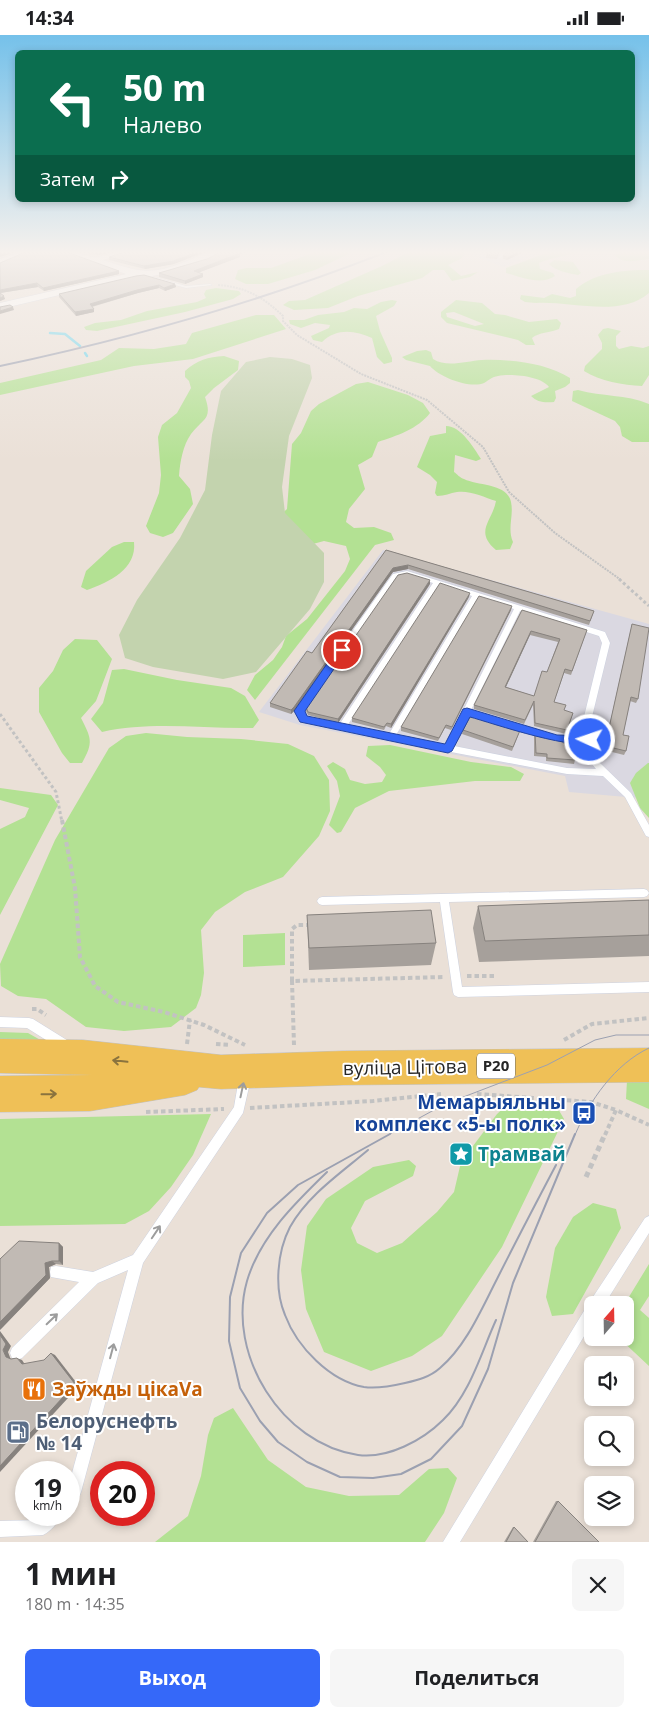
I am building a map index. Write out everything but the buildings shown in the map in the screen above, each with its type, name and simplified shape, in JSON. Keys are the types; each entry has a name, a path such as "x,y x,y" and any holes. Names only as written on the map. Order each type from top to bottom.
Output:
{"main road":[{"name":"вуліца Цітова","path":"0,1056 83,1057 343,1068 649,1065"},
{"name":"вуліца Цітова","path":"0,1095 90,1093 237,1063"}],"lane":[{"path":"606,773 567,771 341,728 304,719 300,711 395,575 406,573 602,634 606,643 586,725 596,764 606,773 628,795 649,833"},
{"path":"341,728 437,583"},
{"path":"391,737 476,595"},
{"path":"448,749 518,608"},
{"path":"467,712 557,739 590,740"},
{"path":"322,901 644,893"},
{"path":"444,898 458,992 649,987"},
{"path":"0,1022 30,1023 83,1057"},
{"path":"80,1469 137,1260 238,1109 237,1063"},
{"path":"602,1296 649,1222"},
{"path":"17,1353 93,1278 137,1260"},
{"path":"56,1272 93,1278"},
{"path":"451,1542 584,1324"},
{"path":"0,1529 44,1526"}],"path":[{"path":"283,321 297,335 361,374 427,400 483,447 509,492 562,538 622,581 649,606"},
{"path":"0,714 56,792 75,888 80,957 95,986 118,1002 190,1020 237,1063"},
{"path":"292,981 292,929 297,925 316,924"},
{"path":"443,968 444,977"},
{"path":"187,1044 190,1020"},
{"path":"471,1093 591,1102 616,1110 649,1125"},
{"path":"139,1112 238,1109 374,1101 443,1094"},
{"path":"586,1177 616,1110"}],"shaded area":[{"path":"383,550 649,624 649,799 569,792 565,776 300,725 259,712"}],"green space":[{"path":"142,321 97,331 86,330 84,327 95,323"},
{"path":"234,321 279,321 286,329 193,359 134,366 0,395 0,383 101,360 119,348 154,349 186,344 192,333"},
{"path":"289,321 377,321 392,362 384,364 377,357 372,338 359,333 339,332 327,337 322,342 313,340 311,336 329,328 330,325 315,323 301,328 290,324"},
{"path":"445,321 460,321 475,326 484,324 477,321 559,321 561,323 559,329 532,338 535,345 526,345 518,340"},
{"path":"608,328 621,331 616,336 616,346 619,349 631,346 643,348 649,346 649,375 642,386 612,382 584,371 585,366 602,349 602,343 598,335 603,329"},
{"path":"426,350 431,352 433,359 444,363 493,360 539,365 570,378 570,383 555,391 556,398 554,402 544,402 538,401 531,396 549,387 540,380 518,375 503,375 494,377 484,383 463,383 447,378 430,366 406,360 402,357 417,351"},
{"path":"224,356 239,361 238,370 205,397 208,410 206,418 188,438 181,459 179,476 190,489 193,504 173,533 163,537 150,533 146,526 159,493 161,475 158,437 162,425 177,413 191,388 189,381 185,377 185,371 203,360"},
{"path":"270,357 292,359 310,365 312,378 289,436 282,487 285,513 324,553 324,582 310,609 256,672 223,679 153,667 125,658 119,635 137,600 180,538 205,490 212,435 221,391 246,362"},
{"path":"368,382 408,395 423,403 430,413 413,428 378,442 372,457 358,465 365,489 349,509 346,522 354,528 374,527 391,533 394,540 375,545 255,700 247,690 255,675 273,660 282,647 286,636 307,619 345,571 350,559 346,546 324,541 298,548 272,523 287,509 292,444 301,433 311,411 319,404 356,384"},
{"path":"578,390 649,404 649,442 632,442 622,436 620,427 615,421 572,401 573,391"},
{"path":"446,426 452,427 462,434 481,459 476,461 455,455 454,472 461,478 498,488 508,496 512,507 511,537 513,542 510,549 496,550 486,537 486,526 496,501 466,492 437,496 435,493 437,482 417,467 430,436 446,433"},
{"path":"124,542 134,542 134,551 126,567 120,573 95,587 87,590 81,587 86,571 112,547"},
{"path":"75,639 97,640 112,659 96,701 81,718 90,740 90,745 82,763 70,763 62,753 39,712 39,688 53,671 63,650"},
{"path":"124,669 177,680 231,688 245,696 259,720 253,728 158,726 102,732 91,719 103,703 112,670"},
{"path":"146,733 288,744 314,756 329,780 330,811 319,836 283,877 245,892 215,912 201,930 204,973 201,995 196,1008 171,1027 124,1031 86,1027 46,999 18,996 1,986 0,964 55,840 109,748 126,736"},
{"path":"390,745 471,762 511,767 524,774 520,781 475,781 389,791 355,808 341,832 337,833 329,825 340,796 337,781 327,766 333,762 345,769 350,780 365,784 382,782 386,775 380,767 366,756 368,746"},
{"path":"648,763 649,818 640,808 630,783 636,773"},
{"path":"0,788 51,795 58,805 0,915 0,829 25,817 29,808 0,800"},
{"path":"285,933 285,965 243,967 243,935"},
{"path":"0,1032 28,1033 44,1042 0,1044"},
{"path":"627,1080 649,1080 649,1109 626,1099"},
{"path":"510,1102 557,1107 564,1119 502,1247 442,1336 412,1356 371,1371 324,1352 306,1309 301,1270 307,1226 326,1199 373,1167 409,1160 416,1166 413,1176 365,1201 351,1228 357,1243 377,1253 402,1243 437,1212 454,1192 461,1162 497,1114"},
{"path":"211,1114 193,1155 171,1187 149,1211 125,1224 0,1226 0,1119"},
{"path":"593,1203 616,1209 621,1228 573,1314 552,1316 546,1297 555,1248 573,1217"},
{"path":"649,1264 649,1296 640,1310 649,1318 649,1366 628,1346 634,1346 634,1296 629,1296"},
{"path":"233,1408 268,1460 306,1487 349,1496 399,1495 429,1469 448,1468 457,1478 444,1513 425,1542 155,1542 188,1516 201,1476 208,1435 214,1418"}],"waterway":[{"path":"50,333 65,334 80,346"}],"tram line":[{"path":"388,1135 445,1104 547,1065 595,1040 616,1035 649,1035"},
{"path":"575,1135 588,1109 604,1085 625,1064 649,1048"},
{"path":"390,1134 298,1185 267,1213 241,1253 230,1297 229,1341 240,1388 260,1421 278,1442 307,1462 340,1477 373,1478 401,1474 431,1459 462,1426 488,1369 513,1283 575,1134"},
{"path":"368,1150 315,1195 297,1215 282,1248 278,1282 279,1294 285,1315 290,1327 306,1350 316,1361 339,1378 369,1388 415,1381 428,1376 440,1368 458,1349 479,1315 556,1165"},
{"path":"327,1172 291,1209 270,1235 260,1250 247,1281 243,1309 245,1337 253,1365 266,1391 284,1414 306,1433 331,1447 358,1455 381,1454 404,1447 435,1427 461,1398 474,1373 496,1320"}],"railway":[{"path":"0,366 181,321"}],"place":[{"name":"Мемарыяльны комплекс «5-ы полк»","path":"584,1113"},
{"name":"Трамвай","path":"461,1154"},
{"name":"Заўжды цікаVа","path":"34,1389"},
{"name":"Белоруснефть № 14","path":"18,1432"}],"route":[{"path":"342,650 300,711 304,719 448,749 467,712 557,739 590,740"}]}
